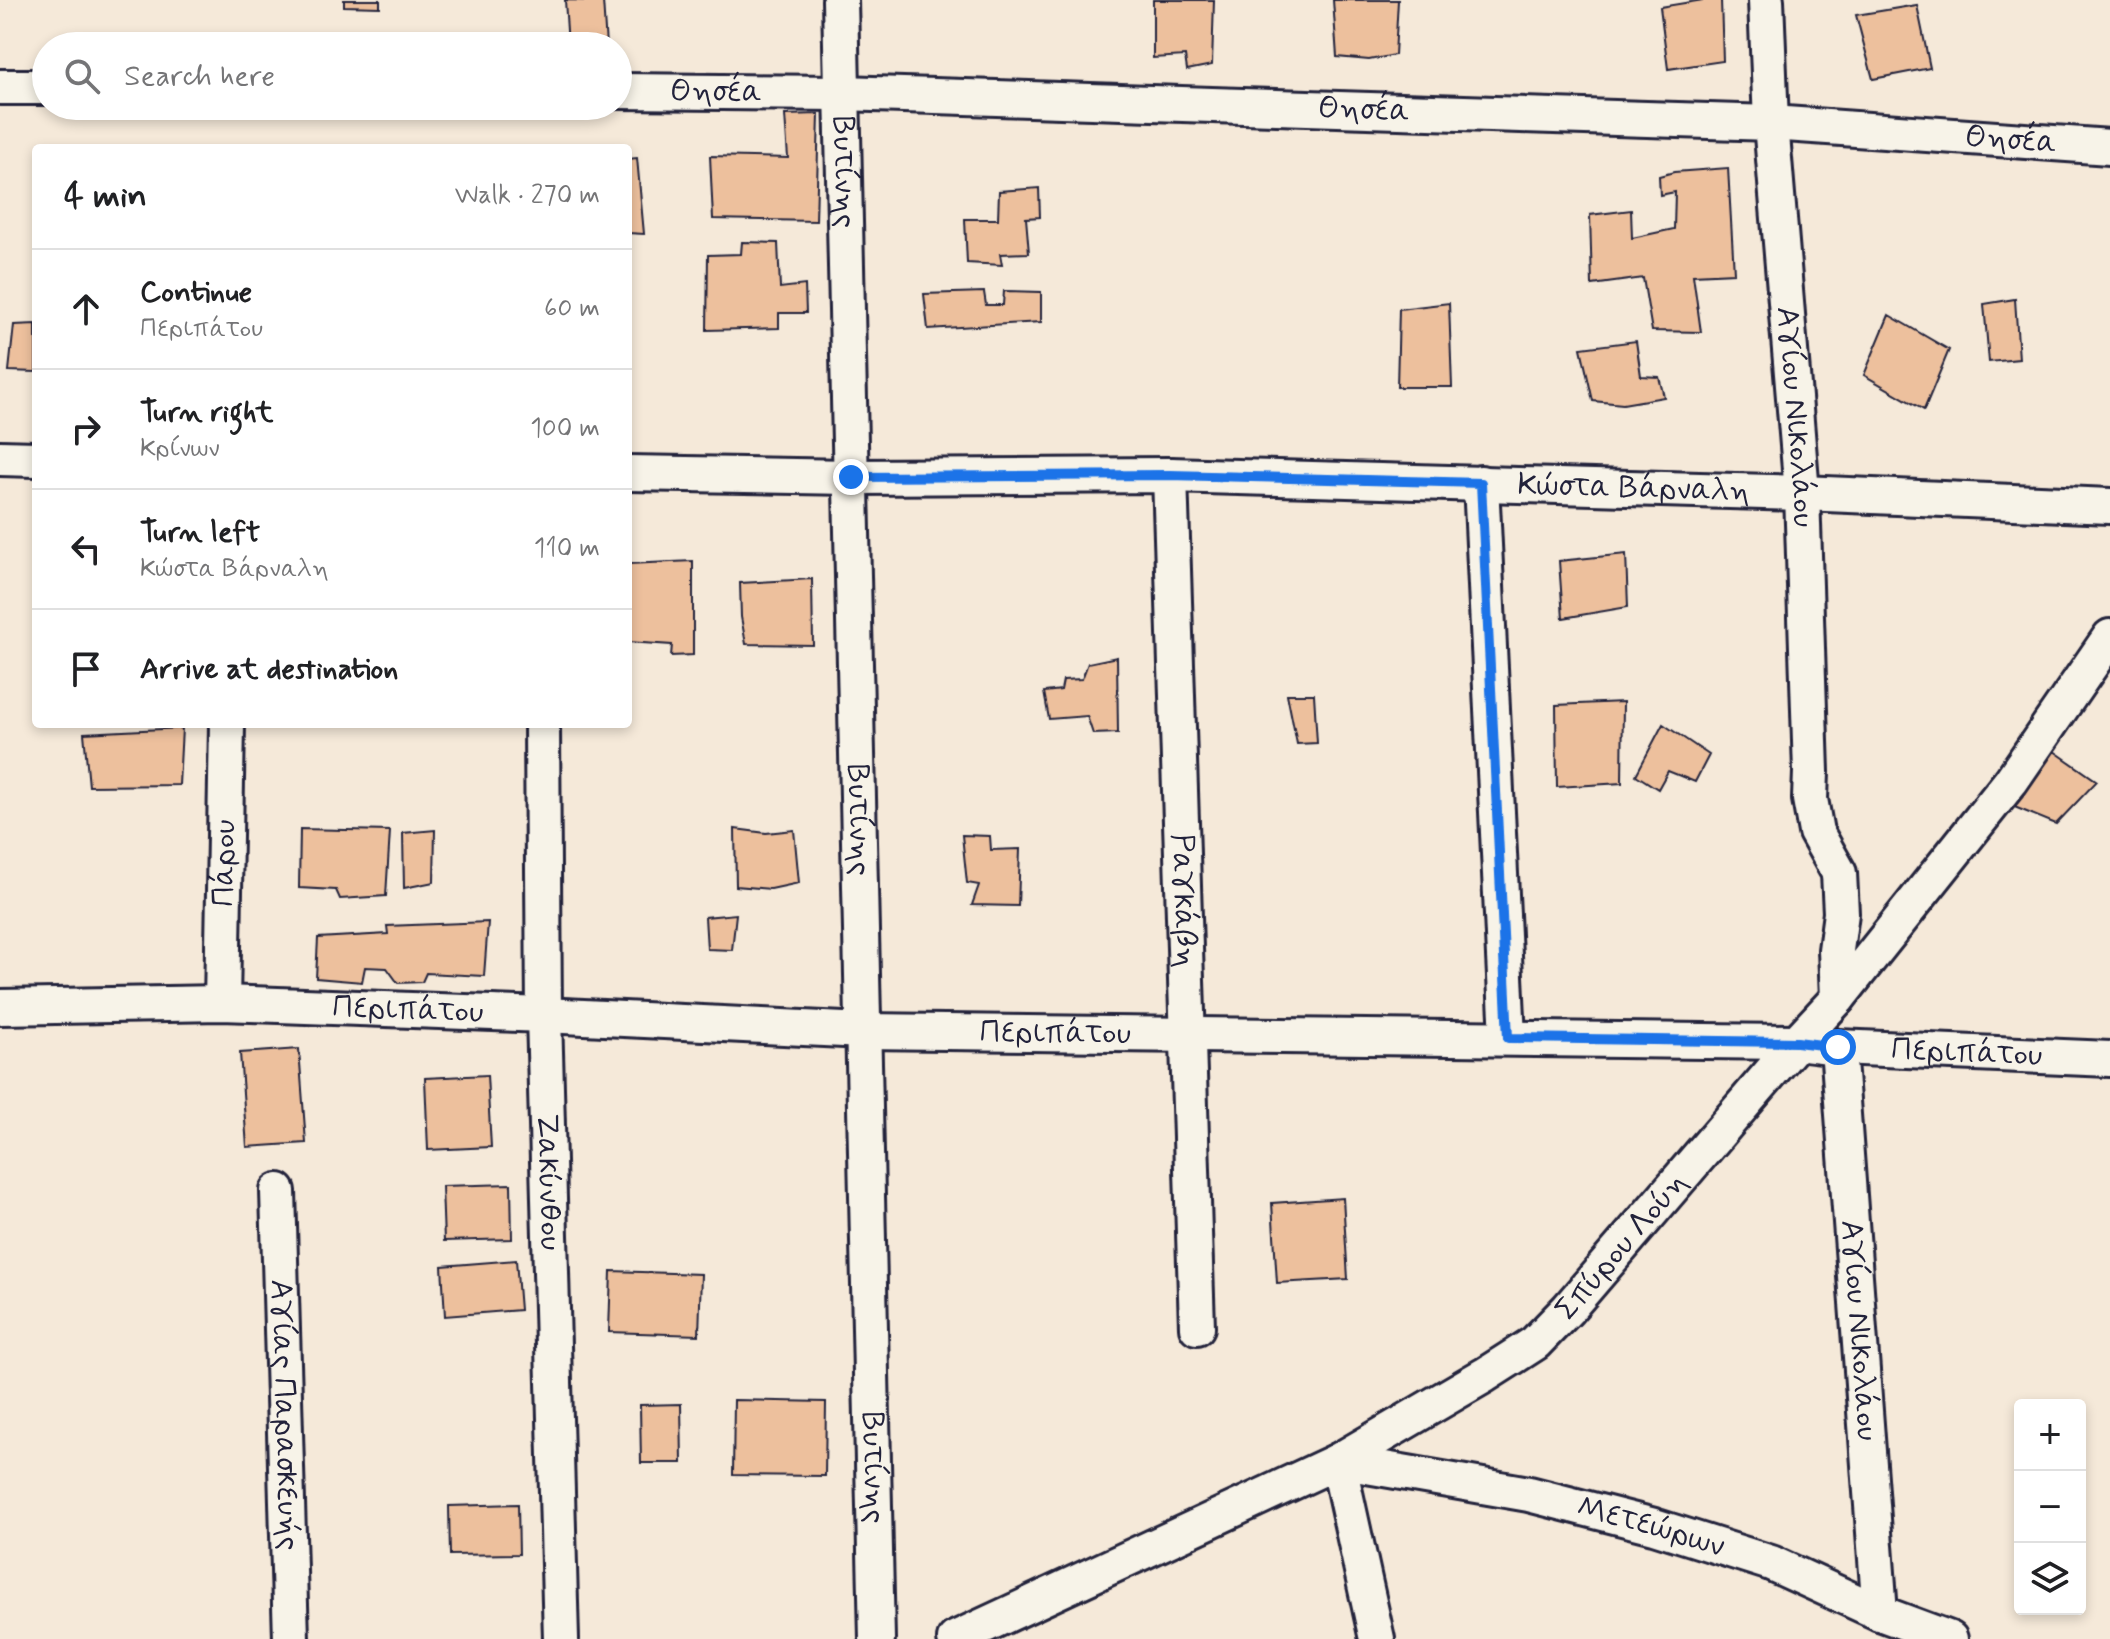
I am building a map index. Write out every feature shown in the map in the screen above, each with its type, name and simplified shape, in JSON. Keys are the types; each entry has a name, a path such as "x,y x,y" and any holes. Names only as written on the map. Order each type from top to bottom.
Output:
{"street":[{"name":"Βυτίνης","path":"840,0 877,1639"},
{"name":"Αγίου Νικολάου","path":"1766,0 1771,123 1802,493 1810,799 1816,832 1839,873 1838,998"},
{"path":"0,87 32,87"},
{"name":"Θησέα","path":"632,91 842,93 1771,123 2110,147"},
{"path":"0,458 32,459"},
{"name":"Κώστα Βάρναλη","path":"632,473 851,477 1170,475 1802,493 2110,506"},
{"name":"Ραγκάβη","path":"1170,475 1197,1327"},
{"path":"1481,483 1508,1038"},
{"name":"Σπύρου Λούη","path":"955,1639 1338,1461 1535,1343 1838,998 2011,781 2110,637"},
{"name":"Πάρου","path":"222,1003 227,728"},
{"name":"Ζακύνθου","path":"542,728 544,1015 561,1639"},
{"name":"Περιπάτου","path":"0,1007 222,1003 864,1031 1797,1042 1838,1047 2110,1059"},
{"name":"Αγίου Νικολάου","path":"1838,1047 1880,1613"},
{"name":"Αγίας Παρασκευής","path":"278,1191 291,1639"},
{"path":"1338,1461 1377,1639"},
{"name":"Μετεώρων","path":"1338,1461 1529,1494 1654,1526 1771,1563 1880,1613 1950,1639"}],"building":[{"path":"344,0 380,0 380,7 344,6"},
{"path":"565,0 603,1 605,32 567,32"},
{"path":"1153,0 1214,0 1212,65 1187,70 1185,56 1153,58"},
{"path":"1333,0 1398,0 1395,55 1369,60 1337,57"},
{"path":"1721,0 1723,61 1668,69 1660,7"},
{"path":"1917,5 1930,68 1873,79 1856,15"},
{"path":"819,114 816,221 713,219 710,156 788,158 785,115"},
{"path":"637,158 644,234 632,233 632,159"},
{"path":"1728,168 1734,273 1693,275 1701,332 1652,331 1643,278 1592,285 1590,215 1631,210 1632,238 1674,229 1675,192 1660,195 1659,176"},
{"path":"1039,188 1040,217 1026,218 1029,253 1000,254 1002,265 967,263 965,219 998,219 999,191"},
{"path":"742,242 778,243 780,288 805,285 806,313 779,313 779,328 707,330 708,255 741,254"},
{"path":"1004,291 1041,292 1041,322 928,329 924,294 984,292 986,305 1003,305"},
{"path":"2015,299 2019,359 1989,362 1984,304"},
{"path":"1449,303 1452,387 1397,387 1399,309"},
{"path":"1889,315 1949,350 1924,410 1864,375"},
{"path":"32,324 32,372 9,371 14,325"},
{"path":"1636,341 1641,376 1659,377 1664,397 1623,404 1593,401 1581,348"},
{"path":"1626,554 1628,607 1563,618 1559,561"},
{"path":"693,561 693,655 671,656 672,645 632,642 632,564"},
{"path":"812,579 813,645 746,644 740,583"},
{"path":"1117,657 1118,733 1093,734 1087,716 1049,719 1044,692 1061,690 1063,680 1082,679 1088,663"},
{"path":"1287,694 1314,694 1317,743 1297,744"},
{"path":"1623,702 1622,783 1557,787 1556,705"},
{"path":"1663,724 1709,755 1695,782 1668,771 1658,789 1636,775"},
{"path":"182,728 179,785 89,786 84,733"},
{"path":"2054,751 2097,781 2056,824 2012,806"},
{"path":"300,829 390,831 386,896 340,899 336,890 299,888"},
{"path":"735,829 766,833 794,830 799,883 771,889 736,886"},
{"path":"435,830 434,882 404,888 403,833"},
{"path":"962,835 990,836 991,850 1020,849 1018,906 972,905 979,885 967,883"},
{"path":"736,914 732,950 707,949 705,917"},
{"path":"488,922 484,976 426,973 422,982 398,983 387,968 365,967 362,982 316,978 318,938 388,934 387,926"},
{"path":"299,1049 306,1143 247,1147 240,1053"},
{"path":"487,1075 491,1147 428,1150 425,1078"},
{"path":"511,1184 512,1239 444,1241 442,1186"},
{"path":"1343,1198 1348,1279 1277,1283 1272,1203"},
{"path":"516,1260 520,1310 445,1316 442,1266"},
{"path":"611,1271 701,1274 699,1335 609,1332"},
{"path":"734,1400 826,1402 825,1476 733,1475"},
{"path":"681,1404 682,1463 641,1463 640,1405"},
{"path":"518,1504 519,1554 450,1555 449,1506"}],"route":[{"path":"851,477 1170,475 1481,483 1508,1038 1797,1042 1838,1047"}]}
